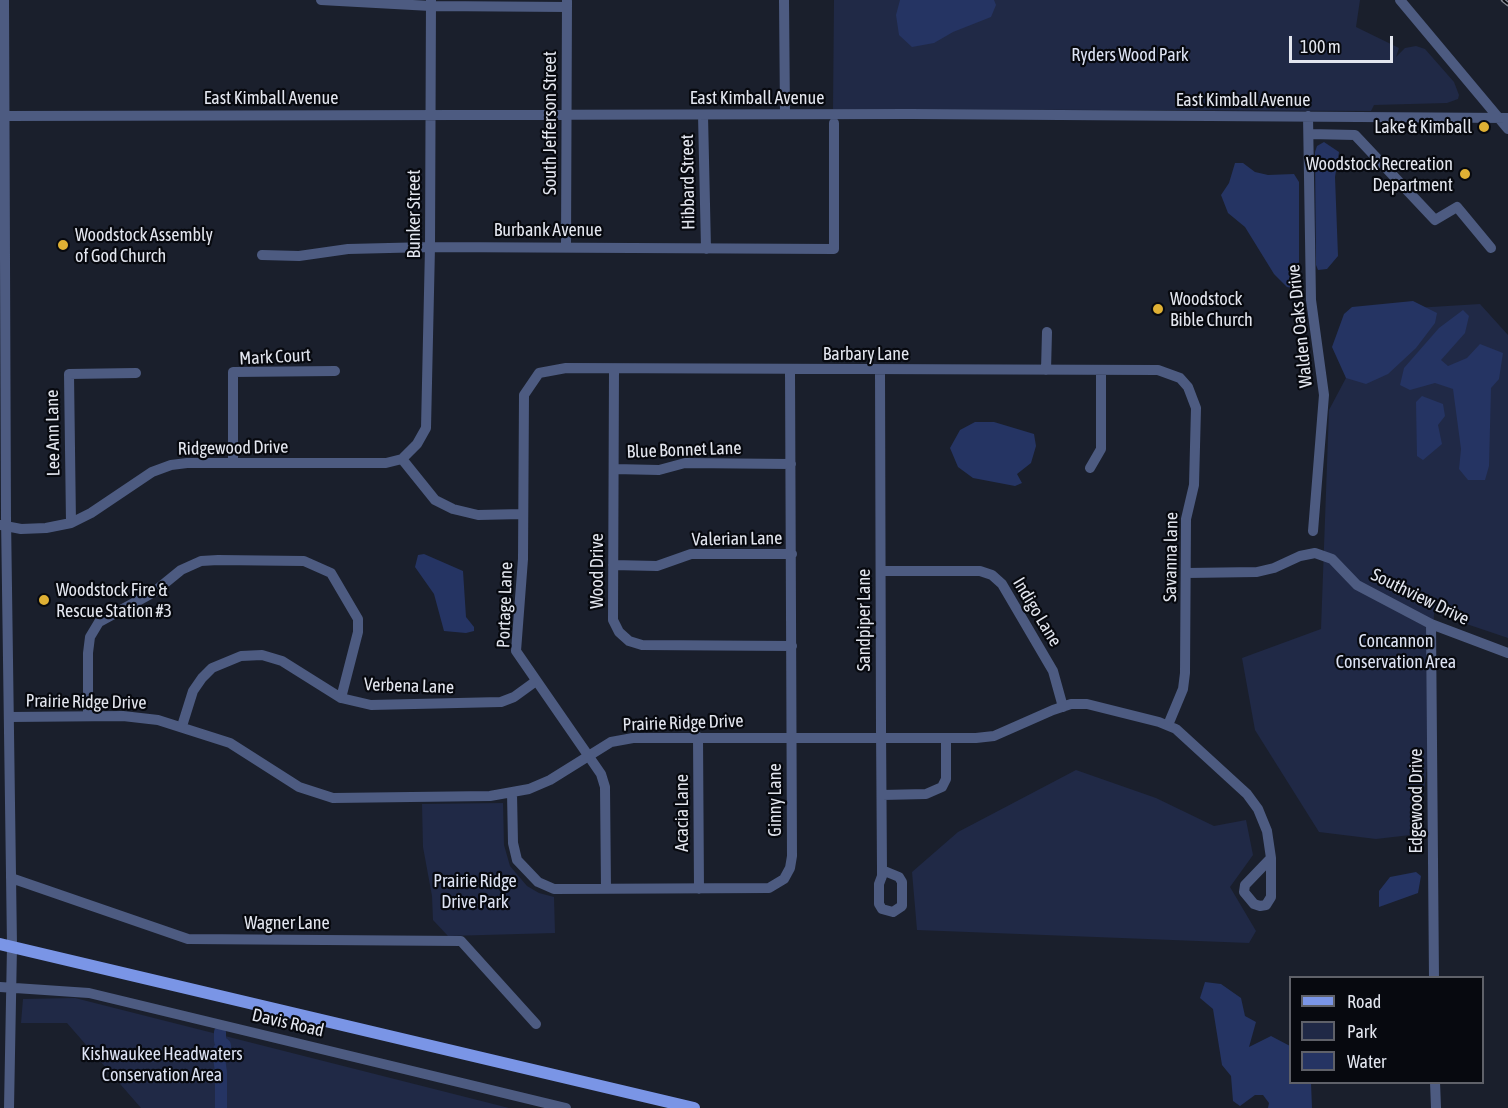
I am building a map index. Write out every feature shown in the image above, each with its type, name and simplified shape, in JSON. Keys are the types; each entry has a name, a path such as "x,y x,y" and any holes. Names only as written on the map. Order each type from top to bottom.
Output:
{"main road":[{"path":"6,945 694,1108"}],"street":[{"path":"4,0 2,16 4,110 3,525 10,717 11,878 5,988 9,1108"},
{"path":"321,0 567,3"},
{"path":"784,0 784,114"},
{"path":"1400,0 1504,118 1508,129"},
{"name":"Bunker Street","path":"402,459 417,444 426,428 430,247 431,3"},
{"name":"South Jefferson Street","path":"566,246 567,3"},
{"name":"East Kimball Avenue","path":"4,110 1504,118"},
{"name":"Hibbard Street","path":"704,115 706,249"},
{"name":"Walden Oaks Drive","path":"1308,116 1310,290 1324,395 1313,554"},
{"name":"Burbank Avenue","path":"262,255 299,256 348,249 430,247 834,249 834,123"},
{"path":"1309,134 1355,135 1435,220 1457,207 1491,248"},
{"path":"1046,370 1047,332"},
{"name":"Barbary Lane","path":"539,373 566,368 1158,370 1180,378 1188,387"},
{"name":"Wood Drive","path":"614,369 613,620 619,632 628,641 642,645 792,646"},
{"name":"Ginny Lane","path":"512,793 513,843 517,860 527,874 537,882 554,889 769,888 784,879 790,868 792,856 790,370"},
{"name":"Sandpiper Lane","path":"880,370 882,870"},
{"path":"1090,468 1101,450 1101,370"},
{"name":"Mark Court","path":"233,463 233,372 335,371"},
{"name":"Lee Ann Lane","path":"71,523 69,374 136,373"},
{"name":"Portage Lane","path":"539,373 524,395 522,514 524,559 516,651 601,774 605,787 606,889"},
{"name":"Savanna lane","path":"1168,725 1183,689 1185,674 1186,519 1194,486 1196,408 1188,387"},
{"path":"402,459 435,500 453,509 478,515 522,514"},
{"name":"Ridgewood Drive","path":"3,525 21,530 71,523 91,513 152,472 187,463 386,464 402,459"},
{"name":"Blue Bonnet Lane","path":"614,469 659,470 685,463 791,464"},
{"name":"Valerian Lane","path":"613,565 657,566 691,554 792,554"},
{"path":"1187,573 1257,572 1274,568 1300,556 1313,554"},
{"name":"Southview Drive","path":"1313,554 1332,560 1357,585 1431,624 1508,653"},
{"path":"88,716 88,653 90,638 99,622 111,613 154,592 181,570 201,561 304,561 331,573 358,619 358,632 340,698"},
{"name":"Indigo Lane","path":"881,571 980,571 992,575 1002,584 1053,671 1063,707"},
{"name":"Edgewood Drive","path":"1431,624 1434,976"},
{"name":"Verbena Lane","path":"182,726 193,691 202,678 212,668 241,656 262,655 282,661 340,698 371,705 486,704 514,697 536,681"},
{"name":"Prairie Ridge Drive","path":"10,717 147,718 182,726 230,743 299,787 333,798 490,796 512,793 550,780 611,742 633,738 994,736 1063,707 1087,704 1176,729 1247,794 1258,809 1267,831 1271,858"},
{"name":"Acacia Lane","path":"698,737 699,889"},
{"path":"882,795 926,794 942,787 946,779 946,738"},
{"name":"Wagner Lane","path":"11,878 188,939 461,941 536,1024"},
{"name":"Davis Road","path":"5,988 89,993 566,1108"},
{"path":"1435,1084 1436,1108"}],"green space":[{"name":"Ryders Wood Park","path":"834,0 1360,0 1356,27 1399,48 1396,57 1405,48 1416,46 1425,49 1454,82 1459,95 1458,99 1447,103 1374,105 1371,111 833,109"},
{"name":"Concannon Conservation Area","path":"1480,304 1508,335 1508,638 1434,613 1428,758 1419,834 1376,839 1319,832 1255,730 1242,658 1321,629 1329,410 1382,310"},
{"path":"1076,770 1156,798 1214,826 1246,820 1253,855 1230,887 1256,931 1249,943 917,930 912,872 958,832"},
{"name":"Prairie Ridge Drive Park","path":"503,803 504,845 510,866 527,886 539,893 554,897 555,933 448,936 433,920 432,896 423,847 422,804"},
{"name":"Kishwaukee Headwaters Conservation Area","path":"75,998 509,1108 141,1108 67,1023 21,1023 23,999"}],"water":[{"path":"900,0 994,0 996,5 991,17 953,32 934,43 912,47 899,35 896,15"},
{"path":"1324,142 1339,152 1335,177 1338,256 1327,269 1318,270 1316,265 1315,152 1317,146"},
{"path":"1235,163 1243,163 1255,172 1268,175 1294,174 1299,182 1299,289 1287,287 1274,274 1245,227 1228,213 1221,195 1229,183"},
{"path":"1413,301 1437,313 1435,323 1416,348 1388,374 1366,384 1346,378 1332,347 1344,314 1352,307"},
{"path":"1463,310 1469,316 1465,333 1441,360 1448,366 1467,358 1480,344 1503,353 1499,379 1491,388 1489,466 1485,480 1468,480 1459,469 1461,449 1453,389 1435,383 1410,390 1400,385 1404,368 1439,328"},
{"path":"1422,396 1443,404 1445,416 1438,425 1442,444 1423,460 1417,456 1416,402"},
{"path":"975,422 994,422 1034,434 1036,446 1031,463 1017,474 1022,483 1015,486 973,478 958,467 950,448 960,430"},
{"path":"424,554 463,571 466,617 474,627 474,631 466,633 444,631 434,594 415,567 418,555"},
{"path":"1416,872 1421,876 1418,893 1379,907 1379,891 1390,877"},
{"path":"1205,982 1221,984 1241,998 1245,1016 1256,1022 1249,1047 1271,1036 1289,1045 1289,1084 1311,1084 1312,1108 1268,1108 1269,1103 1263,1095 1255,1095 1240,1106 1233,1101 1231,1076 1222,1065 1213,1009 1200,998"}],"waterway":[{"path":"220,1032 220,1041 225,1045 225,1048 220,1048 218,1051 221,1072 221,1108"}],"railway":[{"path":"1503,0 1508,4"}],"place":[{"name":"Lake & Kimball","path":"1484,127"},
{"name":"Woodstock Recreation Department","path":"1465,174"},
{"name":"Woodstock Assembly of God Church","path":"63,245"},
{"name":"Woodstock Bible Church","path":"1158,309"},
{"name":"Woodstock Fire & Rescue Station #3","path":"44,600"}]}
